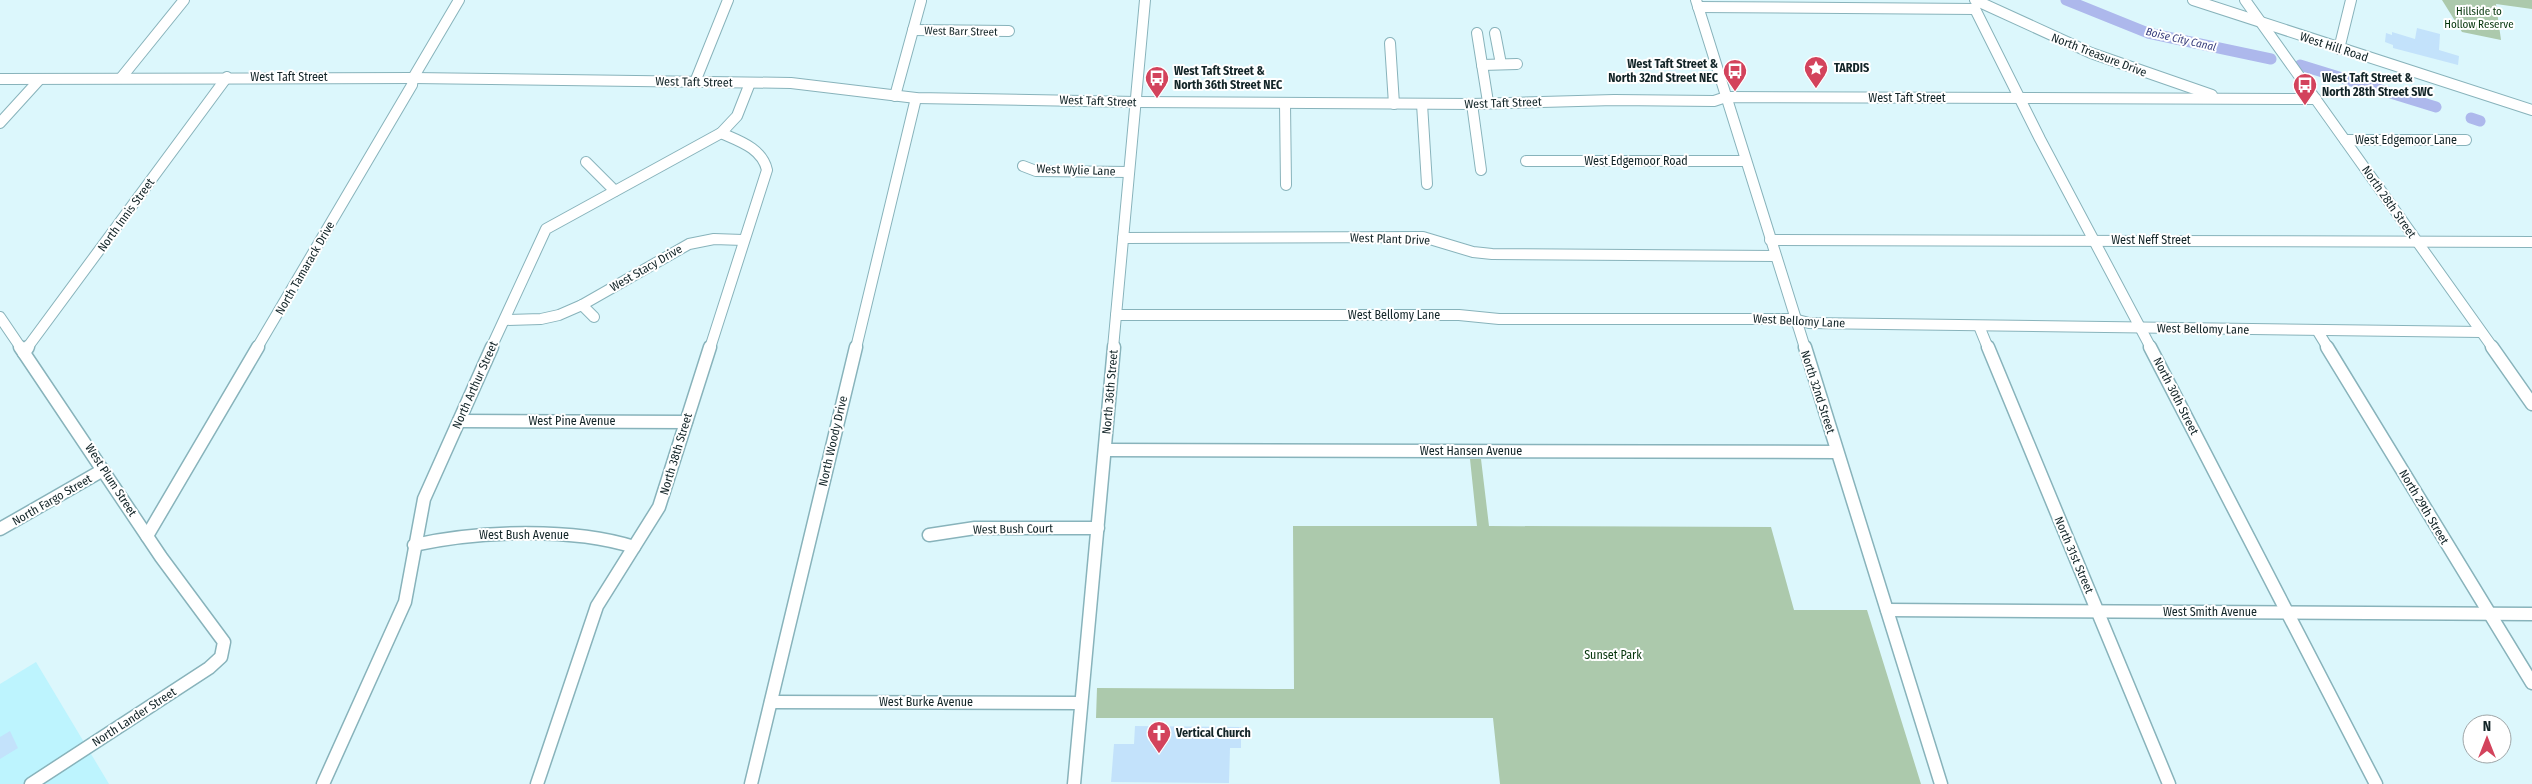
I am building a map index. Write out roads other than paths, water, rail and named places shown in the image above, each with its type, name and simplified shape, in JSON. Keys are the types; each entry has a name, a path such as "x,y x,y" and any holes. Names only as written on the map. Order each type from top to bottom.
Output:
{"street":[{"path":"121,78 184,0"},
{"name":"North Tamarack Drive","path":"148,536 412,85 413,78 459,0"},
{"path":"694,82 728,0"},
{"name":"North 36th Street","path":"1074,784 1145,0"},
{"name":"West Hill Road","path":"2193,0 2262,24 2532,110"},
{"name":"North 28th Street","path":"2245,0 2532,404"},
{"path":"2340,49 2351,0"},
{"path":"895,96 921,1"},
{"path":"1697,4 1977,4"},
{"name":"North 32nd Street","path":"1697,4 1940,784"},
{"name":"North Treasure Drive","path":"1977,4 2074,47 2220,98"},
{"name":"North 30th Street","path":"1977,4 2020,99 2092,240 2140,328 2376,784"},
{"name":"West Barr Street","path":"913,30 1009,31"},
{"path":"1477,33 1488,102"},
{"path":"1495,33 1501,64"},
{"path":"1390,43 1394,104"},
{"path":"1482,64 1516,64"},
{"name":"West Taft Street","path":"0,79 227,77 750,83 831,86 916,98 1285,104 1714,101 1726,97 2316,99"},
{"name":"North Innis Street","path":"24,353 227,77"},
{"path":"0,123 40,78"},
{"name":"North Arthur Street","path":"323,784 405,602 424,499 546,229 721,133 738,116 750,83"},
{"name":"North Woody Drive","path":"751,784 916,98"},
{"path":"1285,104 1286,185"},
{"path":"1422,104 1427,184"},
{"path":"1472,104 1481,170"},
{"name":"North 38th Street","path":"537,784 598,606 659,507 767,170 766,164 756,152 721,133"},
{"name":"West Edgemoor Lane","path":"2345,140 2466,140"},
{"name":"West Edgemoor Road","path":"1526,161 1745,161"},
{"path":"586,162 615,191"},
{"name":"West Wylie Lane","path":"1022,166 1036,171 1129,172"},
{"name":"West Plant Drive","path":"1123,238 1423,237 1472,252 1492,254 1775,256"},
{"name":"West Stacy Drive","path":"505,320 541,319 559,315 582,305 689,244 714,239 743,240"},
{"name":"West Neff Street","path":"1770,240 2532,242"},
{"path":"582,305 594,317"},
{"name":"West Bellomy Lane","path":"1116,315 1458,315 1499,319 1794,318 1810,323 2482,332"},
{"name":"West Plum Street","path":"0,317 148,536 224,642"},
{"name":"North 31st Street","path":"1979,326 2169,784"},
{"name":"North 29th Street","path":"2316,330 2532,683"},
{"name":"West Pine Avenue","path":"459,421 686,422"},
{"name":"West Hansen Avenue","path":"1105,450 1837,452"},
{"name":"North Fargo Street","path":"0,529 103,470"},
{"name":"West Bush Court","path":"929,535 975,528 1098,528"},
{"name":"West Bush Avenue","path":"414,545 442,538 473,535 582,536 614,540 634,547"},
{"name":"West Smith Avenue","path":"1887,610 2532,614"},
{"name":"North Lander Street","path":"31,784 220,660 224,652 224,642"},
{"name":"West Burke Avenue","path":"771,702 1081,704"}],"waterway":[{"name":"Boise City Canal","path":"2066,0 2148,33 2271,59"},
{"name":"Boise City Canal","path":"2300,65 2436,107"},
{"name":"Boise City Canal","path":"2471,118 2480,121"}],"place":[{"name":"TARDIS","path":"1816,89"},
{"name":"West Taft Street & North 32nd Street NEC","path":"1735,92"},
{"name":"West Taft Street & North 36th Street NEC","path":"1157,99"},
{"name":"West Taft Street & North 28th Street SWC","path":"2305,106"},
{"name":"Vertical Church","path":"1159,754"}],"park label":[{"name":"Hillside to Hollow Reserve","path":"2479,17"},
{"name":"Sunset Park","path":"1613,655"}]}
